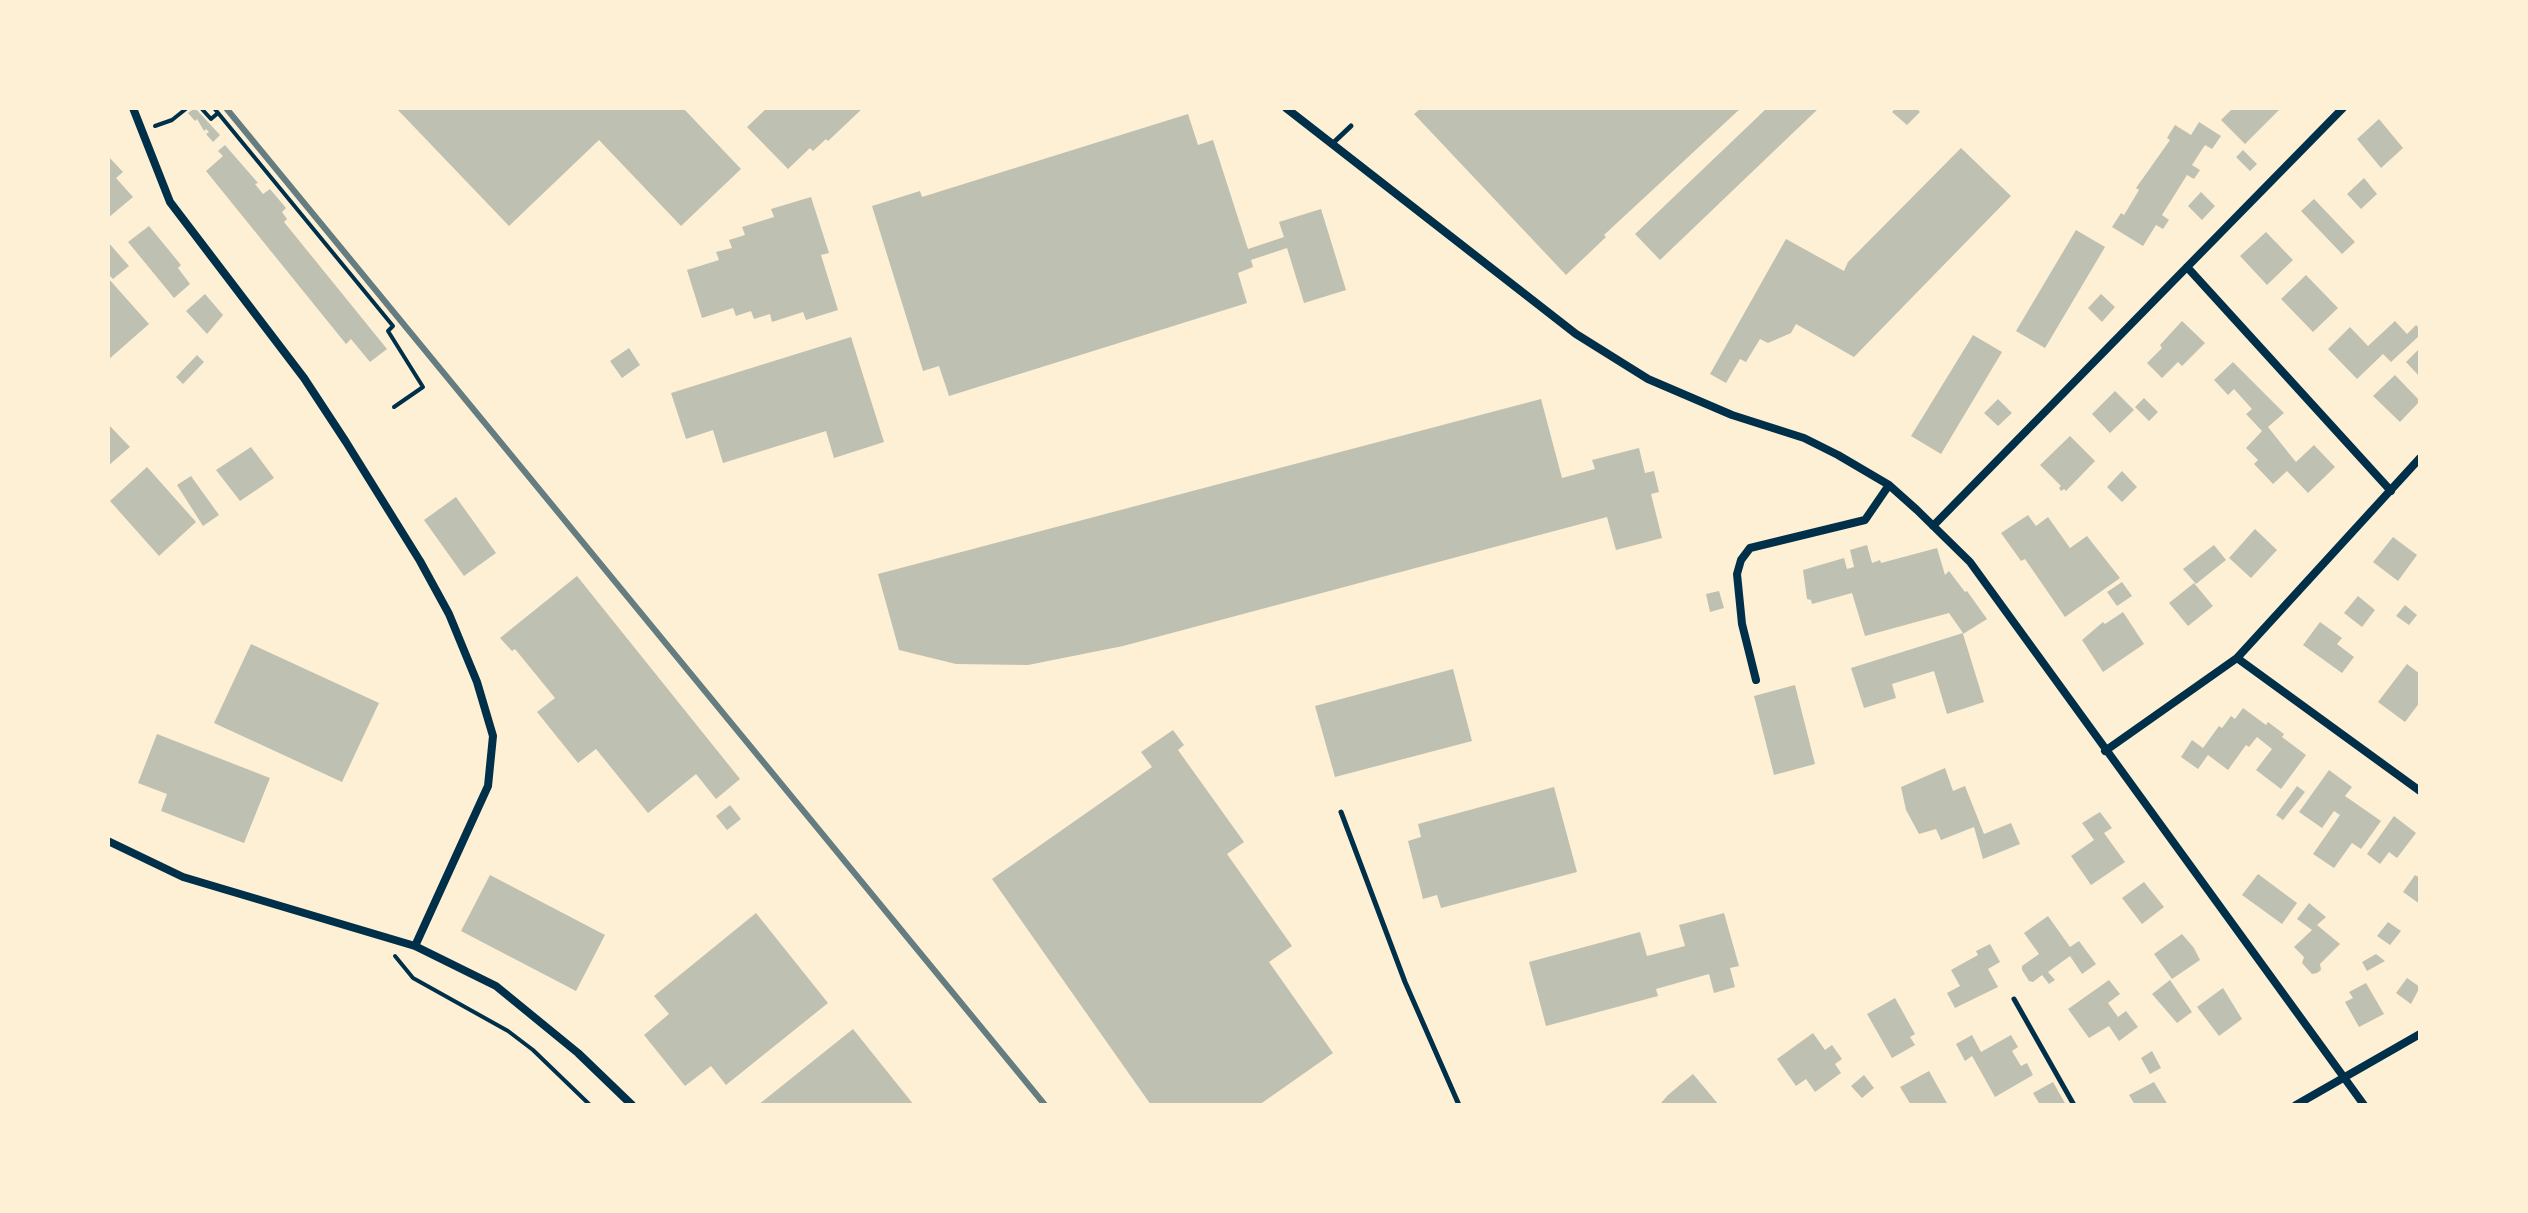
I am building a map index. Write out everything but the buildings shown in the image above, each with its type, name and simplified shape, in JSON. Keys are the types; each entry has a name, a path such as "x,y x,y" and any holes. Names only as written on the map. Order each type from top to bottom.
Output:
{"street":[{"path":"133,108 170,202 304,378 346,442 449,614 477,682 493,736 488,786 415,946"},
{"path":"1286,108 1576,334 1648,379 1732,415 1804,438 1889,485 1970,562 2364,1105"},
{"path":"1933,526 2343,108"},
{"path":"2187,267 2391,491"},
{"path":"2105,751 2237,658 2420,458"},
{"path":"1756,680 1742,624 1737,574 1741,560 1750,548 1865,520 1889,485"},
{"path":"2237,658 2420,791"},
{"path":"108,841 183,877 415,946 496,986 578,1053 632,1105"},
{"path":"2296,1105 2420,1034"}],"lane":[{"path":"1332,144 1351,126"},
{"path":"1341,812 1405,982 1459,1105"},
{"path":"2014,999 2074,1105"}],"path":[{"path":"144,130 172,120 187,108"},
{"path":"201,108 211,119 216,110 393,326 388,331 423,387 394,407"},
{"path":"379,935 413,978 508,1031 533,1050 590,1105"}],"railway":[{"path":"226,108 1045,1105"}]}
